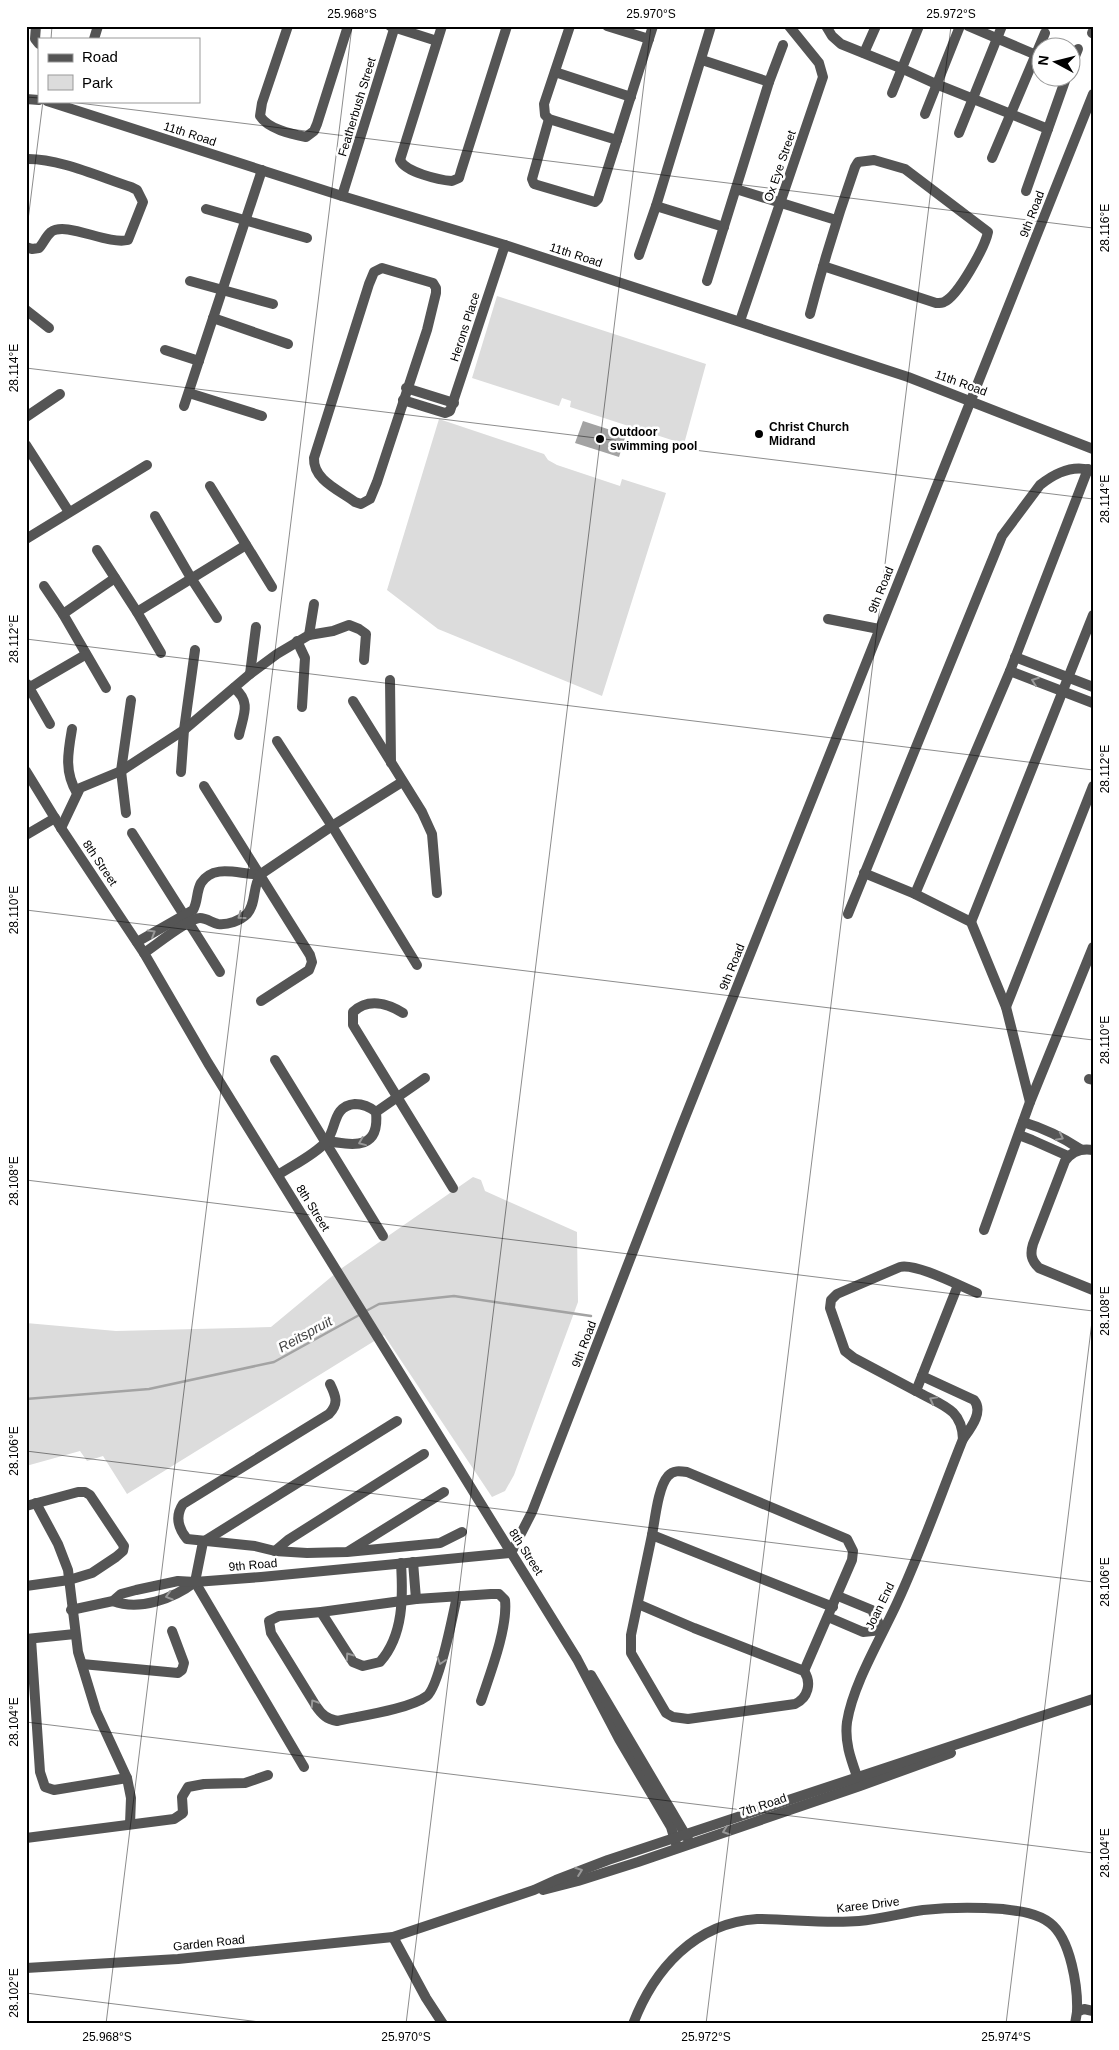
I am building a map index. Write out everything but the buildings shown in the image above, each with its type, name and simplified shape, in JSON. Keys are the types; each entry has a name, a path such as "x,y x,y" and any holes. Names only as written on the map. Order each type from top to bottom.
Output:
{"street":[{"path":"36,26 35,39 38,43"},
{"path":"94,38 98,26"},
{"path":"288,26 262,103 260,116 270,126 306,137 314,131 317,124 348,26"},
{"path":"442,26 400,160 409,170 452,181 458,178 462,171 507,26"},
{"path":"570,26 544,104 545,115 549,119 617,140"},
{"path":"607,26 649,39"},
{"path":"549,119 532,179 534,184 595,202 598,199 653,26"},
{"path":"639,255 702,60 711,26"},
{"path":"826,26 834,39 864,53 1048,129"},
{"path":"864,53 876,26"},
{"path":"892,93 919,26"},
{"path":"925,114 960,26"},
{"path":"968,26 1032,53"},
{"path":"959,133 1002,26"},
{"path":"393,27 437,41"},
{"name":"Featherbush Street","path":"342,196 393,27"},
{"name":"Ox Eye Street","path":"740,321 822,77 819,63 795,28"},
{"path":"1043,38 1045,33"},
{"path":"707,281 769,82 783,45"},
{"path":"702,60 769,82"},
{"path":"992,158 1032,69"},
{"path":"555,72 631,97"},
{"path":"1026,191 1062,88"},
{"name":"9th Road","path":"113,1601 121,1594 178,1582 511,1553 532,1512 680,1130 1093,94"},
{"name":"11th Road","path":"50,102 740,321 970,399 1093,449"},
{"path":"26,159 66,166 131,187 137,190 143,202 128,240 113,241 74,230 56,230 48,235 39,248 32,250 26,247"},
{"path":"810,314 823,266 836,220 858,162 874,160 905,169 986,230 988,234 971,271 949,299 942,303 936,303 823,266"},
{"path":"184,406 262,170"},
{"path":"736,189 836,220"},
{"path":"656,206 724,227"},
{"path":"206,209 306,238"},
{"name":"Herons Place","path":"403,400 445,413 450,411 454,404 505,245"},
{"path":"378,268 388,268 433,283 436,288 430,321 403,400 377,482 366,502 360,504 355,502 318,475 314,467 314,458 369,284 374,272 378,268"},
{"path":"190,281 273,304"},
{"path":"26,310 49,328"},
{"path":"213,318 288,344"},
{"path":"165,350 199,361"},
{"path":"406,388 454,404"},
{"path":"189,393 262,416"},
{"path":"26,417 60,394"},
{"path":"26,445 69,512"},
{"path":"26,539 148,465"},
{"path":"848,914 1002,536 1040,485 1074,468 1090,470 1010,671 915,894"},
{"path":"210,486 272,587"},
{"path":"155,516 217,618"},
{"path":"137,612 246,545"},
{"path":"97,550 161,653"},
{"path":"63,614 115,578"},
{"path":"44,586 63,614 85,655 106,688"},
{"path":"309,635 314,604"},
{"path":"971,922 1093,615"},
{"path":"828,619 879,629"},
{"path":"61,828 77,793 88,784 121,770 184,730 201,718 250,674 297,641 309,635 334,631 345,626 359,629 366,634 364,660"},
{"path":"250,674 256,627"},
{"path":"297,641 305,658 302,707"},
{"path":"181,772 184,730 195,650"},
{"path":"50,724 28,685 85,655"},
{"path":"1015,657 1093,687"},
{"path":"1010,671 1093,703"},
{"path":"390,680 392,764"},
{"path":"234,688 241,694 245,704 239,735"},
{"path":"126,813 121,770 131,700"},
{"path":"353,701 431,828 437,893"},
{"path":"72,729 67,765 71,783 77,793"},
{"path":"277,741 417,964"},
{"name":"8th Street","path":"26,771 61,828 144,953 208,1063 577,1659 619,1739 682,1841"},
{"path":"144,953 188,918 195,907 201,883 215,873 233,871 253,875 261,874 402,782"},
{"path":"204,786 307,948 312,962 309,970 300,977 261,1001"},
{"path":"1006,1007 1093,786"},
{"path":"26,835 55,818"},
{"path":"132,833 188,918 220,972"},
{"path":"864,873 915,894 971,922 1006,1007 1030,1102"},
{"path":"137,942 188,918 199,918 217,924 227,924 242,918 251,907 255,885 261,874"},
{"path":"984,1230 1030,1102 1093,947"},
{"path":"403,1013 392,1006 378,1003 359,1007 352,1014 353,1025 453,1188"},
{"path":"275,1060 327,1141 383,1236"},
{"path":"376,1112 425,1078"},
{"path":"278,1175 304,1159 327,1141 337,1114 342,1109 357,1104 367,1106 376,1112"},
{"path":"327,1141 353,1145 366,1142 375,1132 377,1126 376,1112"},
{"path":"1023,1122 1039,1127 1080,1149 1093,1150"},
{"path":"1018,1135 1068,1156"},
{"path":"1080,1149 1068,1156 1033,1244 1031,1254 1034,1264 1039,1268 1093,1290"},
{"path":"963,1440 963,1426 955,1413 854,1358 845,1351 830,1308 831,1300 837,1294 905,1266 915,1267 977,1292"},
{"path":"916,1391 958,1285"},
{"path":"922,1376 963,1395 955,1413"},
{"path":"330,1384 336,1396 336,1402 335,1407 329,1414 183,1504 179,1509 178,1525 187,1539 255,1546 275,1551 306,1553 347,1552 440,1543 462,1532"},
{"name":"Joan End","path":"859,1782 847,1743 848,1721 854,1699 882,1630 898,1601 963,1440 972,1426 978,1409 974,1400 963,1395"},
{"path":"71,1610 113,1601 130,1606 140,1605 182,1592 195,1582 203,1542 397,1421"},
{"path":"275,1551 288,1540 424,1454"},
{"path":"638,1604 804,1671 808,1678 807,1694 802,1701 796,1704 688,1719 673,1717 662,1708 632,1653 631,1635 660,1499 668,1476 679,1470 687,1472 847,1538 853,1551 838,1596 804,1671"},
{"path":"26,1586 68,1580 92,1573 116,1557 124,1548 122,1542 90,1494 78,1492 31,1504 58,1544 68,1570 68,1580 71,1610 82,1664 96,1711 127,1778 131,1798 130,1824"},
{"path":"347,1552 444,1492"},
{"path":"652,1535 832,1607"},
{"path":"413,1562 416,1599"},
{"path":"321,1612 353,1662 368,1666 380,1662 390,1649 398,1628 403,1602 401,1563"},
{"path":"195,1582 304,1767"},
{"path":"456,1596 444,1651 428,1695 396,1707 337,1721 323,1716 268,1626 269,1621 279,1616 416,1599 456,1596 497,1594 501,1595 505,1600 505,1615 497,1650 481,1701"},
{"path":"828,1617 864,1632 882,1630 872,1610 838,1596"},
{"path":"82,1664 178,1673 182,1670 184,1663 172,1631"},
{"path":"76,1634 29,1639 40,1772 45,1787 54,1790 127,1778"},
{"name":"7th Road","path":"393,1937 534,1890 581,1870 682,1841 859,1782 971,1738 995,1733 1093,1699"},
{"path":"26,1838 180,1816 183,1810 182,1797 188,1787 204,1784 245,1783 268,1775"},
{"name":"Karee Drive","path":"633,2024 651,1987 668,1963 686,1946 718,1927 744,1920 860,1921 951,1907 987,1908 1027,1913 1041,1917 1051,1924 1058,1931 1086,2010"},
{"path":"393,1937 426,1998 443,2024"},
{"name":"Garden Road","path":"26,1968 178,1959 393,1937"},
{"path":"1075,2024 1086,2010"}],"green space":[{"path":"497,296 706,364 684,444 570,407 571,401 562,398 559,406 472,378"},
{"path":"439,419 544,454 548,460 557,465 620,486 622,479 666,493 602,696 438,629 387,590"},
{"name":"Reitspruit","path":"473,1177 481,1180 485,1191 577,1232 578,1302 514,1475 505,1491 492,1497 384,1335 127,1494 103,1456 87,1461 80,1451 26,1466 26,1323 116,1331 271,1327 342,1268"}],"shaded area":[{"name":"Outdoor swimming pool","path":"583,421 626,435 619,457 575,443"}],"waterway":[{"name":"Reitspruit","path":"366,1311 379,1304 454,1296 591,1316"},
{"name":"Reitspruit","path":"26,1399 149,1389 274,1362 361,1314"}],"place":[{"name":"Christ Church Midrand","path":"759,434"},
{"name":"Outdoor swimming pool","path":"600,439"}]}
